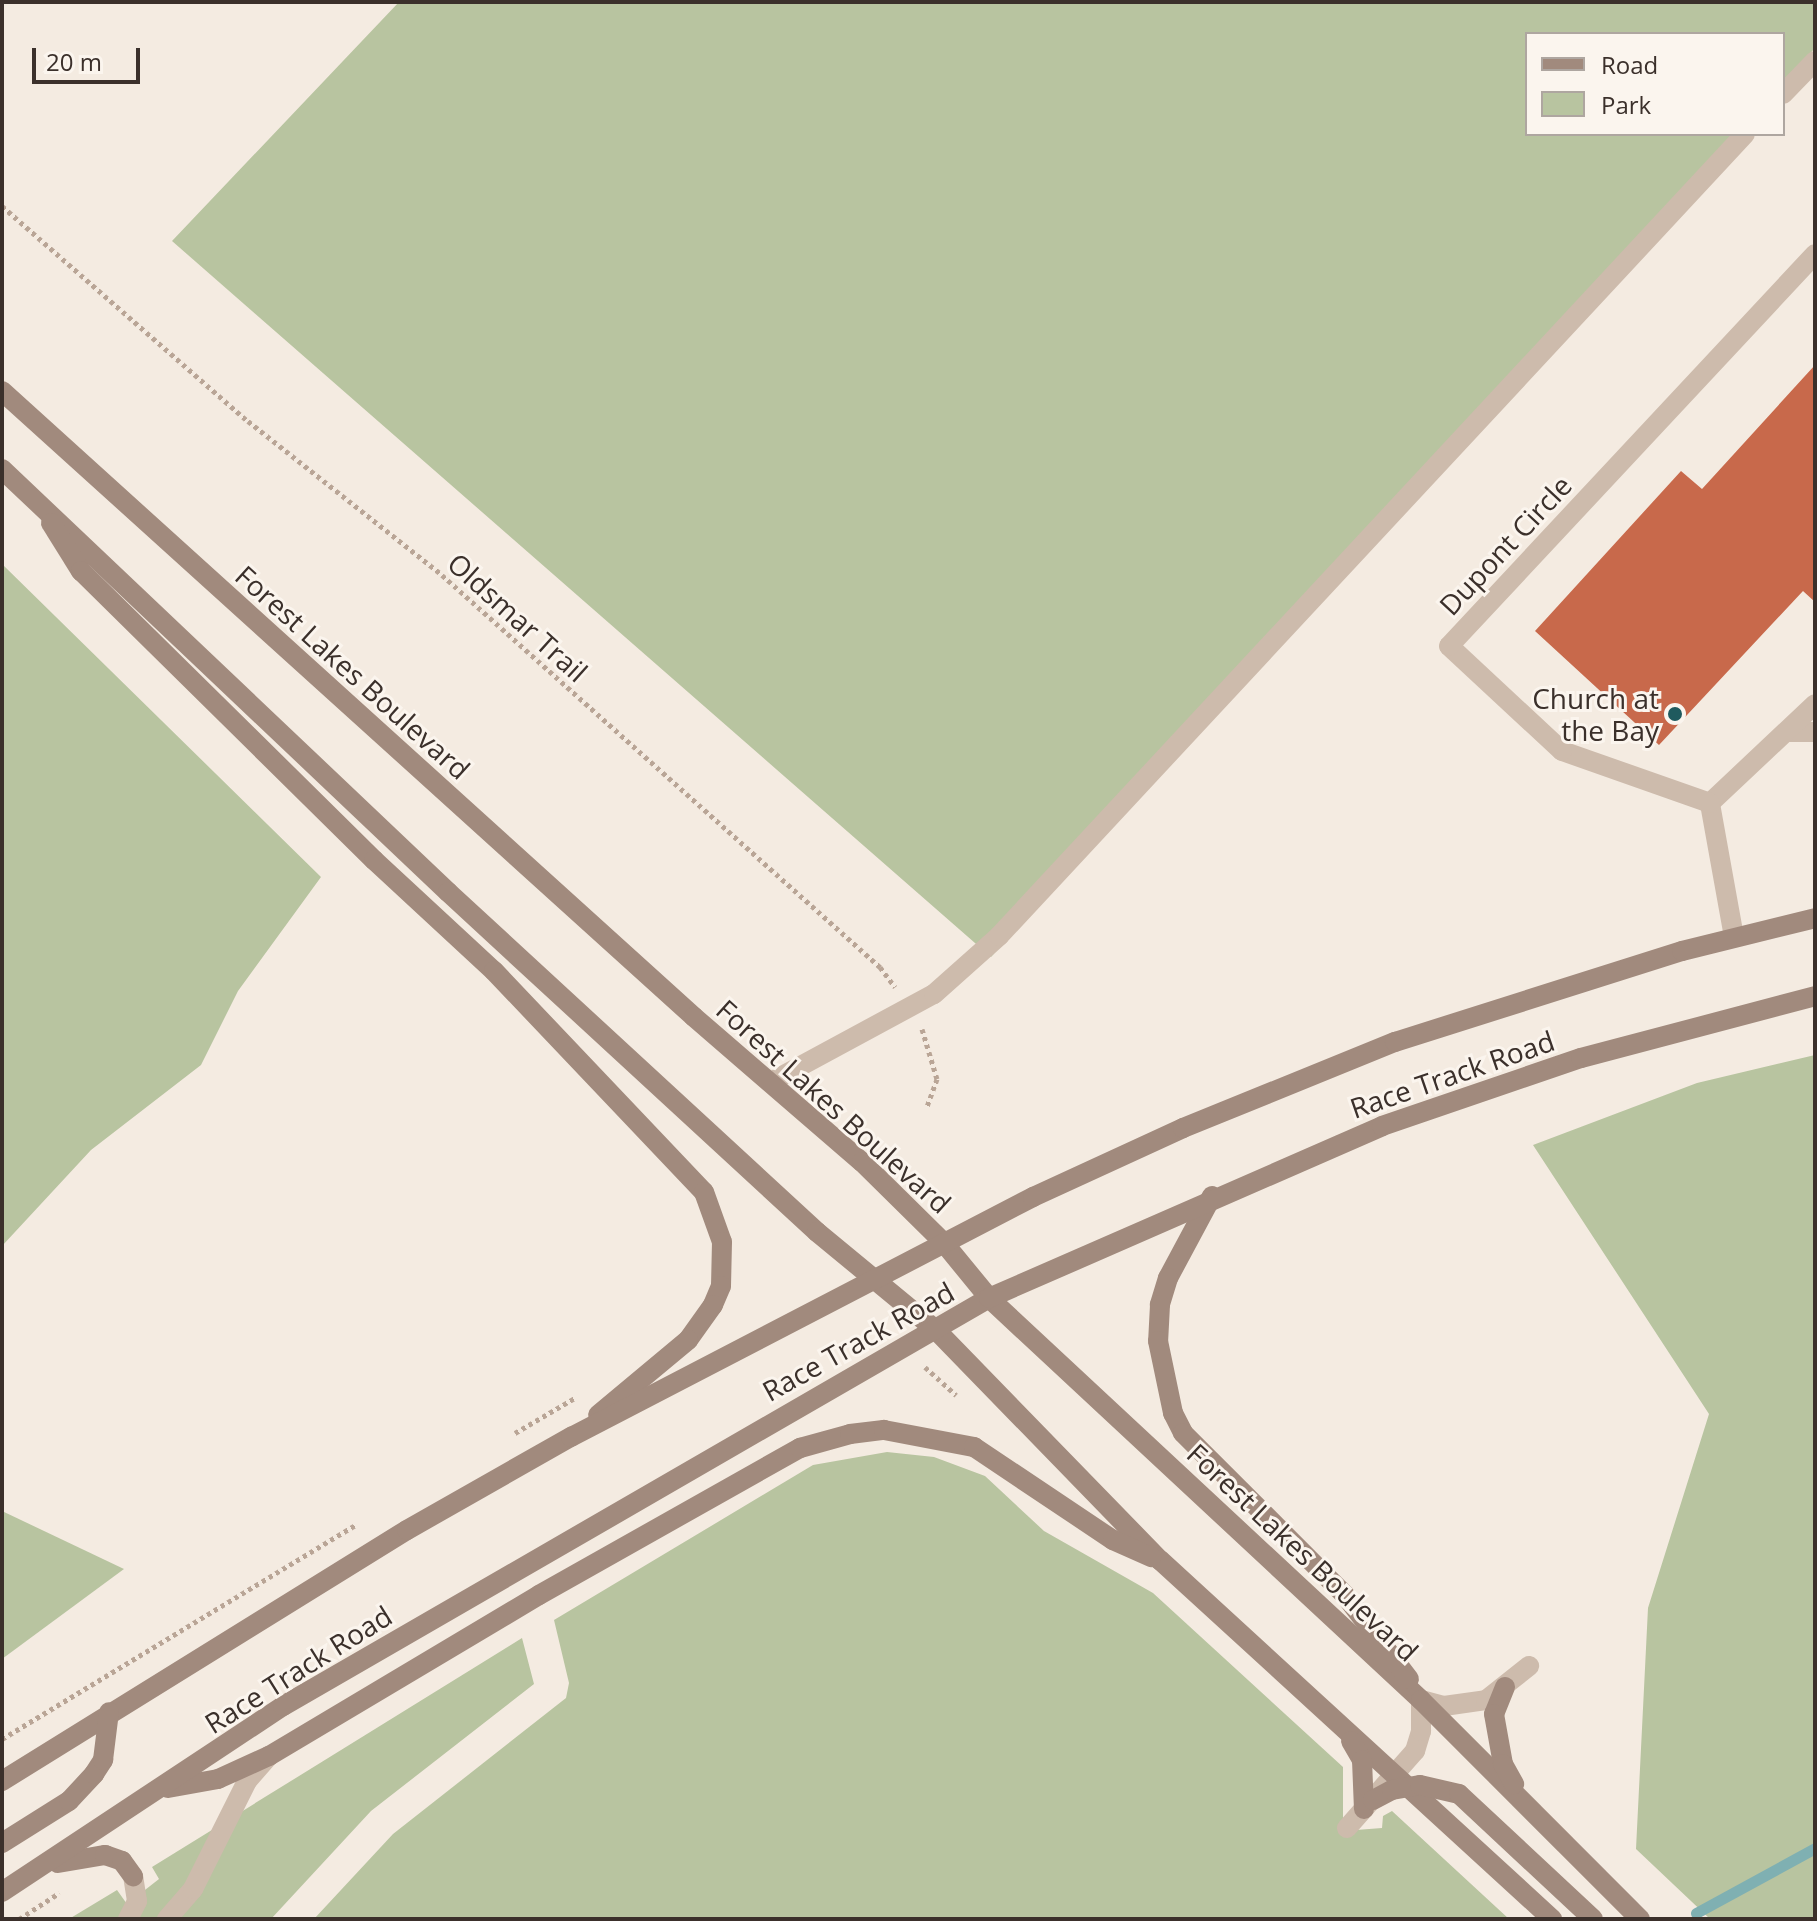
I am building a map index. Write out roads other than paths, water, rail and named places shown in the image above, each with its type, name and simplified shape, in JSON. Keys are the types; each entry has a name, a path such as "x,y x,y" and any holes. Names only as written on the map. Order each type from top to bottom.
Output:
{"main road":[{"name":"Forest Lakes Boulevard","path":"2,391 771,1082 944,1243 989,1298 1421,1700 1640,1919"},
{"path":"2,469 448,892 877,1281 937,1331 1160,1560 1552,1919"},
{"path":"41,505 81,571 363,850 494,971 704,1192 722,1242 721,1286 713,1305 688,1340 571,1437"},
{"name":"Race Track Road","path":"2,1781 109,1712 571,1437 877,1281 944,1243 1183,1128 1395,1042 1734,937 1815,918"},
{"name":"Race Track Road","path":"2,1892 283,1706 937,1331 989,1298 1212,1196 1382,1126 1581,1058 1815,996"},
{"path":"1212,1196 1168,1278 1160,1305 1158,1341 1173,1413 1183,1433 1360,1612 1421,1700"},
{"path":"160,1789 218,1779 269,1756 504,1615 800,1448 850,1434 884,1430 974,1447 1113,1540 1160,1560"},
{"path":"1505,1687 1494,1714 1497,1740 1523,1802"},
{"path":"2,1843 69,1801 94,1774 103,1760 109,1712"},
{"path":"1343,1728 1362,1760 1368,1805"},
{"path":"1402,1781 1459,1794 1593,1919"},
{"path":"35,1870 84,1855 105,1855 122,1861 133,1876"}],"street":[{"path":"1785,92 1815,61"},
{"path":"771,1082 934,994 1051,885 1743,136"},
{"name":"Dupont Circle","path":"1710,803 1562,751 1449,646 1815,254"},
{"path":"1734,937 1710,803 1790,732 1815,704"},
{"path":"1790,732 1815,732"},
{"path":"1347,1828 1368,1805 1402,1781 1415,1751 1421,1700 1465,1705 1486,1700 1529,1666"},
{"path":"167,1919 193,1889 247,1781 269,1756"},
{"path":"128,1919 137,1901 133,1876"}],"waterway":[{"path":"1696,1913 1815,1848"}],"place":[{"name":"Church at the Bay","path":"1675,714"}]}
